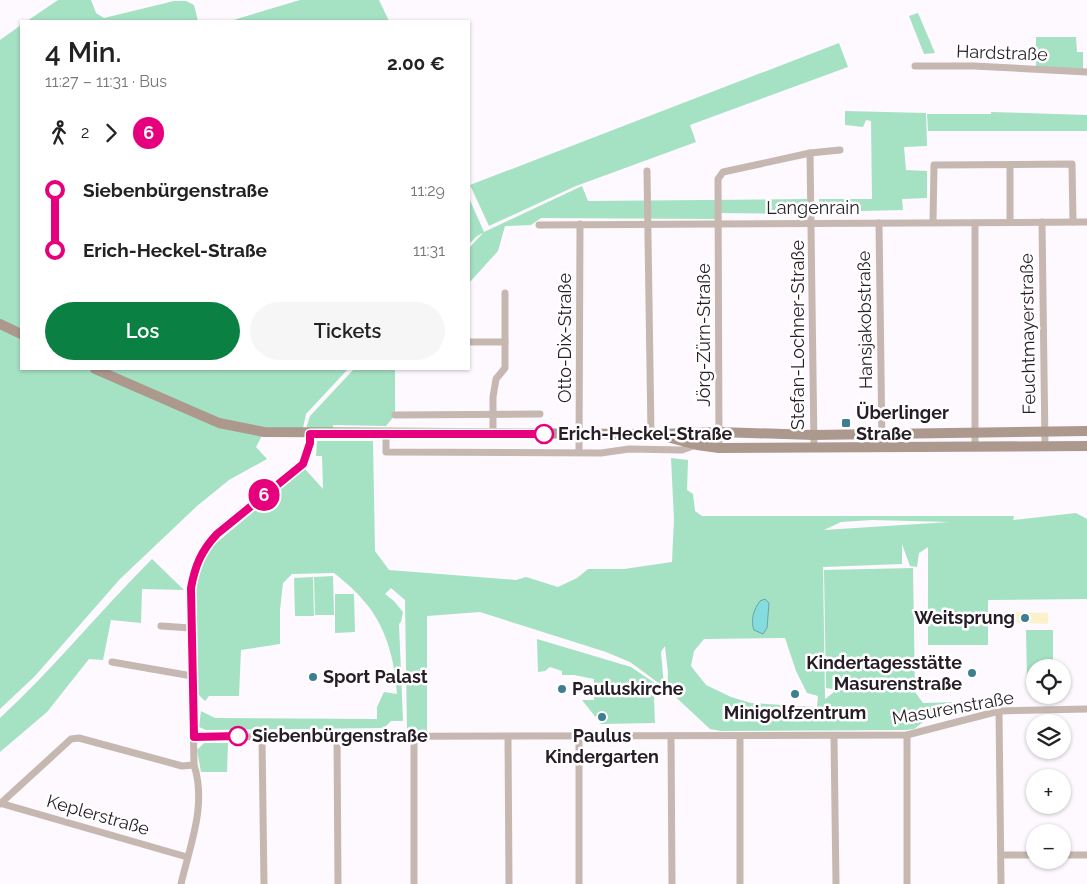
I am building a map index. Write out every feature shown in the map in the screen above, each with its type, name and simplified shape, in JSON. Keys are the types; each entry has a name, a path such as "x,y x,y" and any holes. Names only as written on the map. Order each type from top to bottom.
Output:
{"street":[{"name":"Hardstraße","path":"915,66 974,66 1087,72"},
{"name":"Jörg-Zürn-Straße","path":"719,448 718,179 723,172 810,153 840,150"},
{"name":"Stefan-Lochner-Straße","path":"810,153 814,447"},
{"path":"1010,164 1010,222"},
{"path":"933,222 934,165 1072,164 1073,222"},
{"path":"647,171 653,434"},
{"name":"Feuchtmayerstraße","path":"1042,222 1045,445"},
{"name":"Langenrain","path":"539,225 1087,222"},
{"name":"Hansjakobstraße","path":"879,223 882,446"},
{"path":"975,223 975,445"},
{"name":"Otto-Dix-Straße","path":"579,452 580,224"},
{"path":"493,434 493,397 496,379 505,368 506,293"},
{"path":"0,324 20,334"},
{"path":"470,342 505,342"},
{"path":"97,370 198,415 243,429 264,432 310,434 653,434 719,432 814,435 1087,432"},
{"path":"395,415 540,414"},
{"path":"180,884 198,821 198,778 194,765 191,628 191,588 195,569 206,546 217,534 303,464 310,443 310,434"},
{"path":"386,434 386,452 682,450 696,445"},
{"path":"653,434 696,445 719,448 975,445 1087,446"},
{"path":"161,626 191,628"},
{"path":"112,662 192,676"},
{"name":"Masurenstraße","path":"194,737 834,737 907,735 999,711 1087,709"},
{"path":"999,711 1001,884"},
{"path":"906,884 907,735"},
{"path":"579,736 579,884"},
{"path":"672,736 672,884"},
{"path":"740,736 740,884"},
{"path":"414,737 414,884"},
{"path":"508,737 509,884"},
{"path":"834,737 836,884"},
{"path":"0,803 70,739 79,738 182,766 194,765"},
{"path":"262,738 264,884"},
{"path":"337,738 338,884"},
{"name":"Keplerstraße","path":"0,803 187,857"},
{"path":"1001,855 1026,855"},
{"path":"1071,855 1087,855"}],"green space":[{"path":"58,0 91,0 96,13 104,18 174,1 186,1 194,5 198,20 28,20"},
{"path":"300,0 379,0 389,20 233,20"},
{"path":"918,13 935,53 924,54 909,16"},
{"path":"20,26 20,370 347,370 306,414 303,428 266,428 256,447 267,459 229,480 197,506 120,579 35,676 0,709 0,40"},
{"path":"1036,37 1076,37 1077,52 1083,52 1083,69 1036,68"},
{"path":"839,43 848,67 690,125 696,142 576,186 489,226 470,185"},
{"path":"845,111 926,113 927,146 904,147 906,170 927,171 927,198 902,199 903,210 819,212 819,199 872,199 871,121 866,120 863,127 845,125"},
{"path":"991,112 1087,115 1087,131 928,131 927,114 991,114"},
{"path":"582,186 588,201 807,199 808,214 719,213 719,219 541,218 531,225 505,226 498,251 470,282 470,247 483,233 470,243 470,200 484,232"},
{"path":"353,370 395,370 395,415 386,426 333,425 333,430 306,429 310,416"},
{"path":"317,441 373,441 375,551 389,570 516,580 526,577 558,587 577,578 588,569 624,569 672,562 674,519 671,458 688,460 687,490 693,494 695,511 702,516 1014,516 1013,520 1076,513 1087,519 1087,599 988,600 988,645 928,645 928,547 919,553 917,567 910,566 902,544 902,564 823,567 825,699 833,693 833,689 826,688 824,570 913,568 915,692 923,703 961,702 965,709 927,719 914,729 906,730 721,731 710,729 667,689 668,673 665,646 661,652 664,687 630,662 606,652 480,612 427,616 427,731 407,732 405,600 391,588 385,594 403,612 399,624 403,721 391,721 384,728 206,730 199,727 201,711 215,718 377,719 377,707 384,692 397,694 388,644 378,621 360,596 334,573 292,574 283,583 280,610 280,644 241,650 239,696 209,696 205,701 198,694 195,596 199,571 210,548 305,469 323,489 322,456 316,456","holes":["872,520 950,522 824,530 841,522","785,638 796,671 807,693 818,696 817,707 751,703 731,697 706,685 691,666 694,651 704,639"]},
{"path":"152,559 184,590 142,589 141,623 111,620 103,660 89,659 47,712 0,752 0,718"},
{"path":"333,576 334,615 315,615 314,577"},
{"path":"313,577 314,616 295,616 294,578"},
{"path":"335,594 354,594 355,632 335,633"},
{"path":"1026,630 1053,630 1053,659 1027,659"},
{"path":"537,639 631,667 656,684 654,700 655,723 601,724 582,700 594,700 594,679 562,675 562,671 550,667 545,671 538,672"},
{"path":"204,743 228,743 227,772 201,772 197,750"}],"sand":[{"name":"Weitsprung","path":"1003,612 1048,613 1048,624 1002,622"}],"water":[{"path":"765,599 769,603 767,628 763,634 754,630 753,619 754,611 758,604"}],"bus line":[{"name":"6","path":"238,736 194,737 191,588 195,569 206,545 217,534 303,464 310,443 310,434 544,434"}],"place":[{"name":"Überlinger Straße","path":"846,423"},
{"name":"Erich-Heckel-Straße","path":"544,434"},
{"name":"Weitsprung","path":"1025,618"},
{"name":"Kindertagesstätte Masurenstraße","path":"972,673"},
{"name":"Sport Palast","path":"313,677"},
{"name":"Pauluskirche","path":"562,689"},
{"name":"Minigolfzentrum","path":"795,694"},
{"name":"Paulus Kindergarten","path":"602,717"},
{"name":"Siebenbürgenstraße","path":"238,736"}]}
